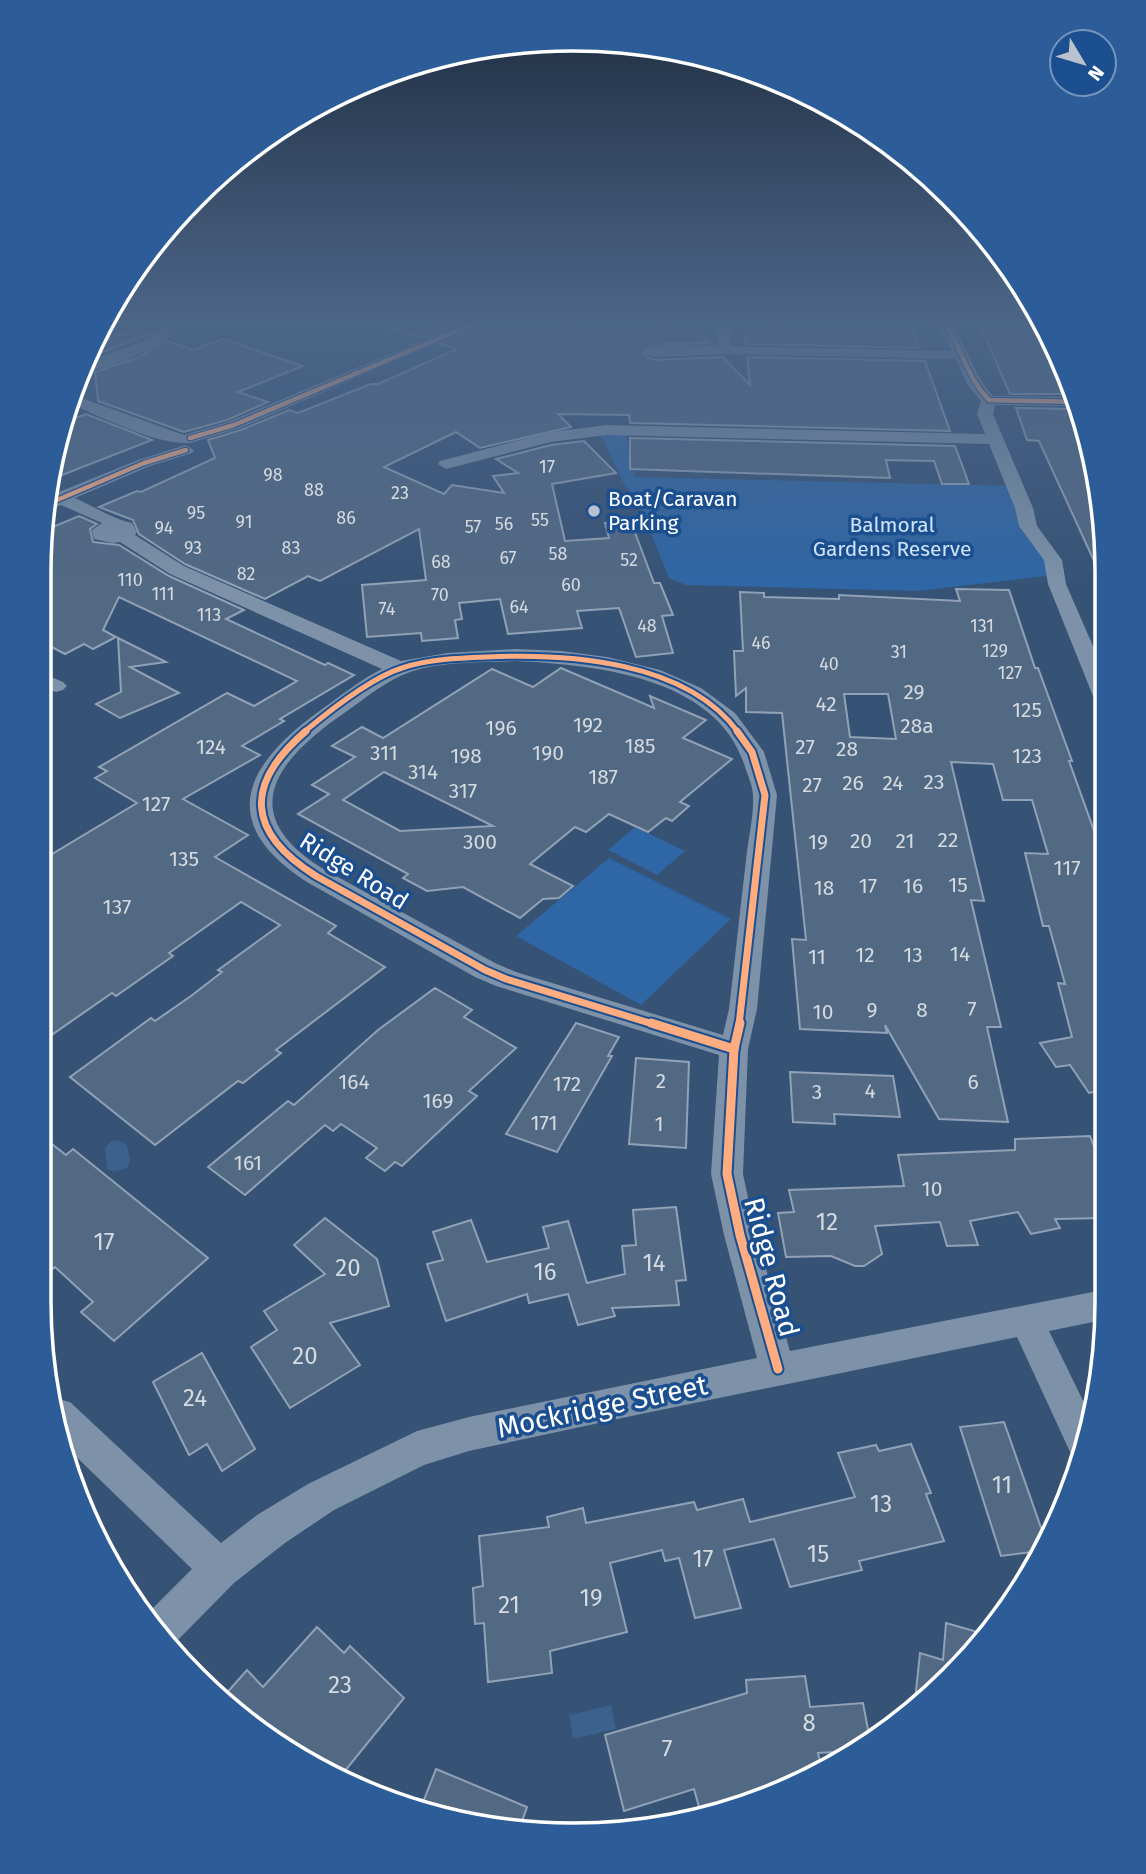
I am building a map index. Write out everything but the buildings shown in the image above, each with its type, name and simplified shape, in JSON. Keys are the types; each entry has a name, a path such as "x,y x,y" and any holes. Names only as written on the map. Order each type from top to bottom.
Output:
{"street":[{"path":"98,409 181,442"},
{"path":"56,500 144,463 181,442 271,409"},
{"path":"986,409 985,414 1024,508 1028,526 1053,560 1057,584 1095,675"},
{"path":"446,464 538,439 598,431 996,439"},
{"path":"61,498 108,519 118,531 185,574 379,662 400,668"},
{"name":"Ridge Road","path":"734,1049 567,1000 485,970 316,875 287,855 275,842 263,816 262,791 276,759 293,740 312,725 400,668 441,660 522,655 556,655 603,662 648,673 674,683 711,705 743,736 761,768 765,795 743,1009 734,1049 727,1174 740,1235 778,1369"},
{"name":"Mockridge Street","path":"164,1625 220,1569 271,1529 320,1497 417,1449 528,1421 1095,1306"},
{"path":"1026,1319 1078,1430"},
{"path":"66,1422 220,1569"}],"green space":[{"name":"Balmoral Gardens Reserve","path":"625,430 635,477 1016,486 1055,575 918,591 686,585 669,578 636,497 625,486 599,431"},
{"path":"635,827 685,851 657,875 608,850"},
{"path":"609,858 731,919 641,1005 516,936"}],"shaded area":[{"path":"118,1140 127,1145 130,1161 127,1168 114,1172 107,1169 105,1148"},
{"path":"611,1705 616,1729 573,1739 569,1715"}],"cycle path":[{"path":"190,438 234,425 271,409"},
{"path":"56,501 144,463 186,450"},
{"path":"734,1049 506,979 316,876 282,851 274,841 263,818 261,797 266,777 293,742 373,683 401,668 438,660 516,655 607,663 652,675 693,693 728,718 752,752 765,795 743,1009 734,1049 727,1174 740,1235 778,1369"}],"place":[{"name":"Boat/Caravan Parking","path":"594,511"}]}
